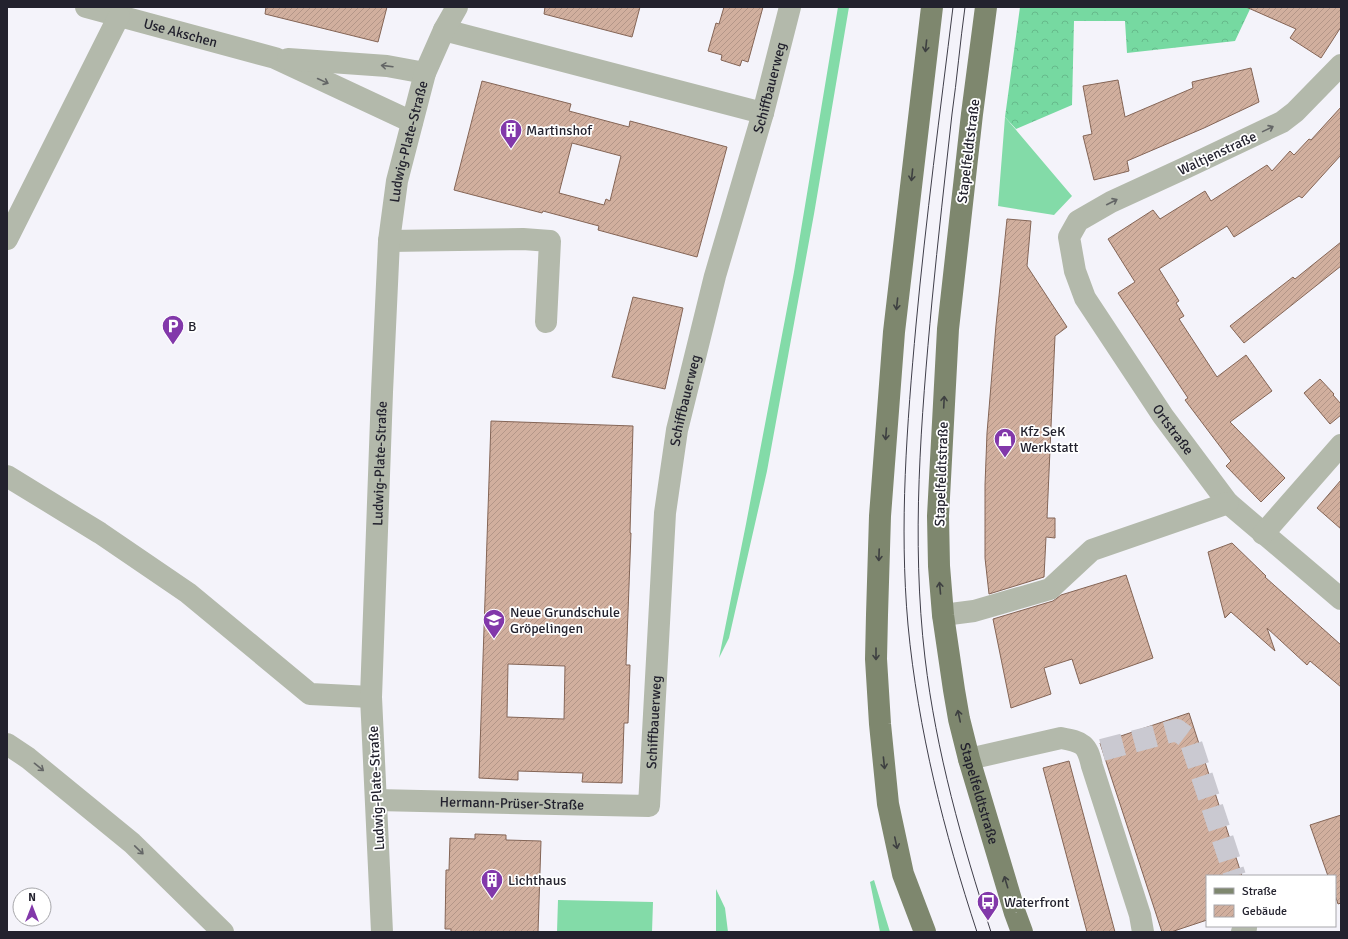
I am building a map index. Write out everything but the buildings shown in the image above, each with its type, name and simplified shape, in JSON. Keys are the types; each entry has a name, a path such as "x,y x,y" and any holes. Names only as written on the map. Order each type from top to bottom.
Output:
{"main road":[{"path":"925,932 903,874 888,804 880,724 876,659 880,516 894,332 932,7"},
{"name":"Stapelfeldtstraße","path":"986,7 972,114 948,330 938,516 939,566 943,616 954,690 969,759 1022,932"}],"street":[{"name":"Use Akschen","path":"86,7 275,58 412,122"},
{"name":"Ludwig-Plate-Straße","path":"382,932 371,697 381,400 389,241 397,181 425,73 444,30 457,7"},
{"name":"Schiffbauerweg","path":"649,806 665,513 677,430 715,276 763,113 790,7"},
{"path":"7,239 119,16"},
{"path":"444,30 763,113"},
{"name":"Use Akschen","path":"275,58 387,66 425,73"},
{"name":"Waltjenstraße","path":"1078,221 1111,202 1282,122 1295,112 1341,65"},
{"name":"Ortstraße","path":"1078,221 1069,237 1075,271 1085,298 1163,416 1228,503 1341,599"},
{"path":"389,241 523,239 550,241 546,322"},
{"path":"1263,534 1341,445"},
{"path":"7,476 100,533 188,593 310,694 371,697"},
{"path":"943,616 974,611 1050,589 1092,550 1228,503"},
{"path":"969,759 1060,738 1073,740 1096,752 1092,766 1140,914 1143,932"},
{"path":"7,744 28,758 132,843 223,932"},
{"name":"Hermann-Prüser-Straße","path":"376,800 649,806"}],"green space":[{"path":"838,7 849,7 814,214 767,471 729,638 719,658 794,272"},
{"path":"1020,7 1251,7 1235,41 1127,53 1125,21 1074,21 1072,105 1016,129 1005,117"},
{"path":"1005,117 1072,196 1054,215 998,206"},
{"path":"874,880 890,932 880,932 870,882"},
{"path":"716,889 725,908 728,932 716,932"},
{"path":"558,900 653,902 652,932 557,932"}],"tunnel":[{"path":"1102,750 1177,730 1190,740 1235,875"}],"tram line":[{"path":"953,7 916,325 907,437 904,550 908,625 918,703 943,819 977,932"},
{"path":"965,7 934,278 924,390 919,480 919,569 925,658 936,728 960,831 991,932"}],"place":[{"name":"Martinshof","path":"511,150"},
{"name":"B","path":"173,346"},
{"name":"Kfz SeK Werkstatt","path":"1005,458"},
{"name":"Neue Grundschule Gröpelingen","path":"494,640"},
{"name":"Lichthaus","path":"492,900"},
{"name":"Waterfront","path":"988,922"}]}
